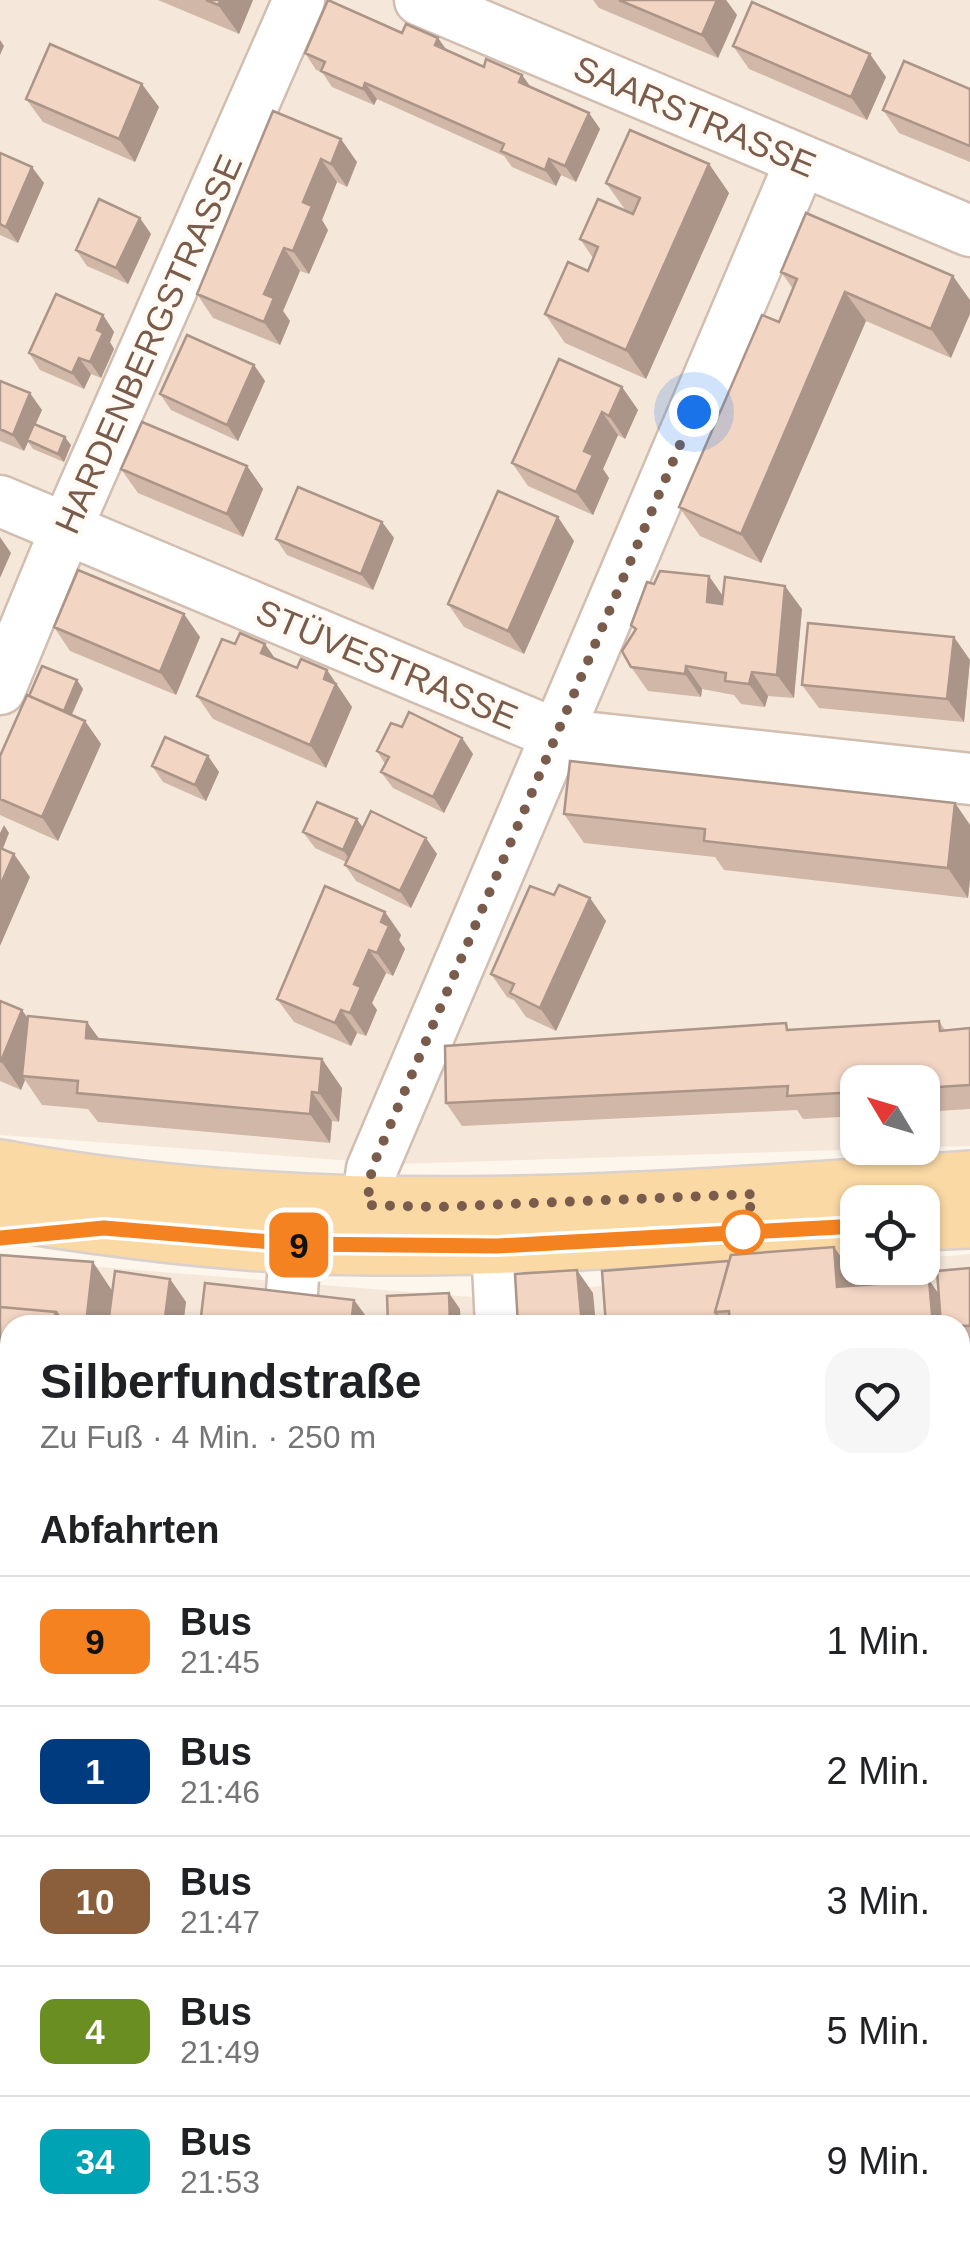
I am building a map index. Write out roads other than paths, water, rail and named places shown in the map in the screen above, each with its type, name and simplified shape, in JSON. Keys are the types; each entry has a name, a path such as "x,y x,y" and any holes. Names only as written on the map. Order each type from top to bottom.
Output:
{"main road":[{"path":"0,1168 182,1192 439,1207 718,1197 970,1179"},
{"path":"0,1210 104,1228 498,1260 840,1228"},
{"path":"940,1221 970,1220"},
{"path":"0,1238 104,1228"}],"street":[{"name":"HARDENBERGSTRASSE","path":"0,689 66,528 299,0"},
{"name":"SAARSTRASSE","path":"420,0 970,231"},
{"path":"367,1205 372,1168 801,162"},
{"name":"STÜVESTRASSE","path":"0,501 555,734 970,780"},
{"path":"421,1052 481,1049"},
{"path":"291,1315 296,1244"},
{"path":"498,1260 501,1315"}]}
